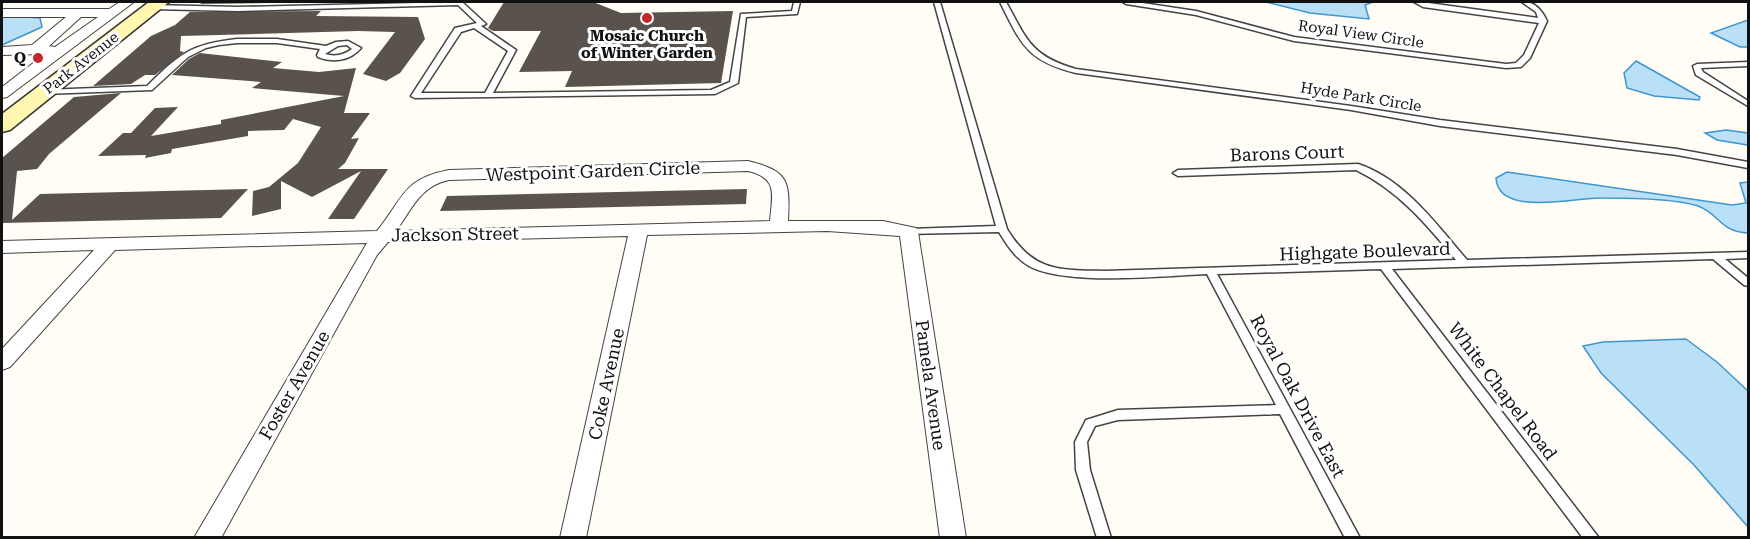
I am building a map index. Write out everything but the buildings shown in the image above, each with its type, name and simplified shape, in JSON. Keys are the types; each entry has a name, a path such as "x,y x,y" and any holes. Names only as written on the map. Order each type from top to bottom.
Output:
{"street":[{"path":"2,94 9,82 128,2"},
{"name":"Park Avenue","path":"2,124 156,4"},
{"path":"2,13 112,13"},
{"path":"36,49 54,36 78,13"},
{"path":"2,51 36,49 58,51"},
{"name":"Westpoint Garden Circle","path":"383,235 411,192 433,177 748,166 765,169 777,176 781,183 779,226"},
{"name":"Jackson Street","path":"2,247 779,226 883,227 909,232"},
{"name":"Coke Avenue","path":"573,537 639,230"},
{"name":"Pamela Avenue","path":"909,232 953,537"},
{"name":"Foster Avenue","path":"207,537 363,263 383,235"},
{"path":"2,362 110,244"}],"lane":[{"path":"156,4 192,4 238,9 460,3 482,24 458,30 415,96 712,92 734,83 742,15 795,13 797,2"},
{"name":"Highgate Boulevard","path":"937,2 1002,229 1010,246 1019,257 1031,264 1065,273 1211,272 1749,255"},
{"path":"1003,2 1028,48 1038,58 1037,69"},
{"name":"Royal View Circle","path":"1126,2 1196,13 1294,39 1506,66 1518,65 1527,56 1543,21"},
{"path":"1417,2 1423,5 1543,21 1539,11 1525,2"},
{"path":"475,26 512,50 488,95"},
{"path":"48,89 148,88 191,52 205,45 227,42 304,42 325,48"},
{"name":"Hyde Park Circle","path":"1038,58 1076,71 1351,108 1440,123 1677,152 1749,165"},
{"path":"1749,64 1698,66 1699,73 1749,104"},
{"name":"Barons Court","path":"1178,173 1358,167 1380,177 1403,194 1465,264"},
{"path":"909,232 1002,229"},
{"path":"1715,256 1749,283"},
{"name":"White Chapel Road","path":"1384,266 1592,537"},
{"name":"Royal Oak Drive East","path":"1211,272 1353,537"},
{"path":"1104,537 1083,470 1082,442 1090,423 1118,415 1284,409"}],"water":[{"path":"1266,2 1373,2 1365,5 1369,19 1310,13"},
{"path":"2,15 40,18 42,27 2,45"},
{"path":"1748,20 1748,47 1740,47 1711,33"},
{"path":"1636,61 1700,97 1699,100 1654,96 1627,88 1624,73"},
{"path":"1726,130 1748,133 1748,145 1717,140 1705,133"},
{"path":"1507,172 1732,205 1746,203 1740,183 1748,182 1748,233 1731,229 1705,209 1676,201 1590,198 1558,202 1524,202 1510,198 1500,190 1496,178"},
{"path":"1686,339 1717,362 1748,391 1748,527 1694,465 1601,373 1583,346 1603,342"}],"place":[{"name":"Mosaic Church of Winter Garden","path":"647,18"},
{"name":"Q","path":"38,58"}]}
